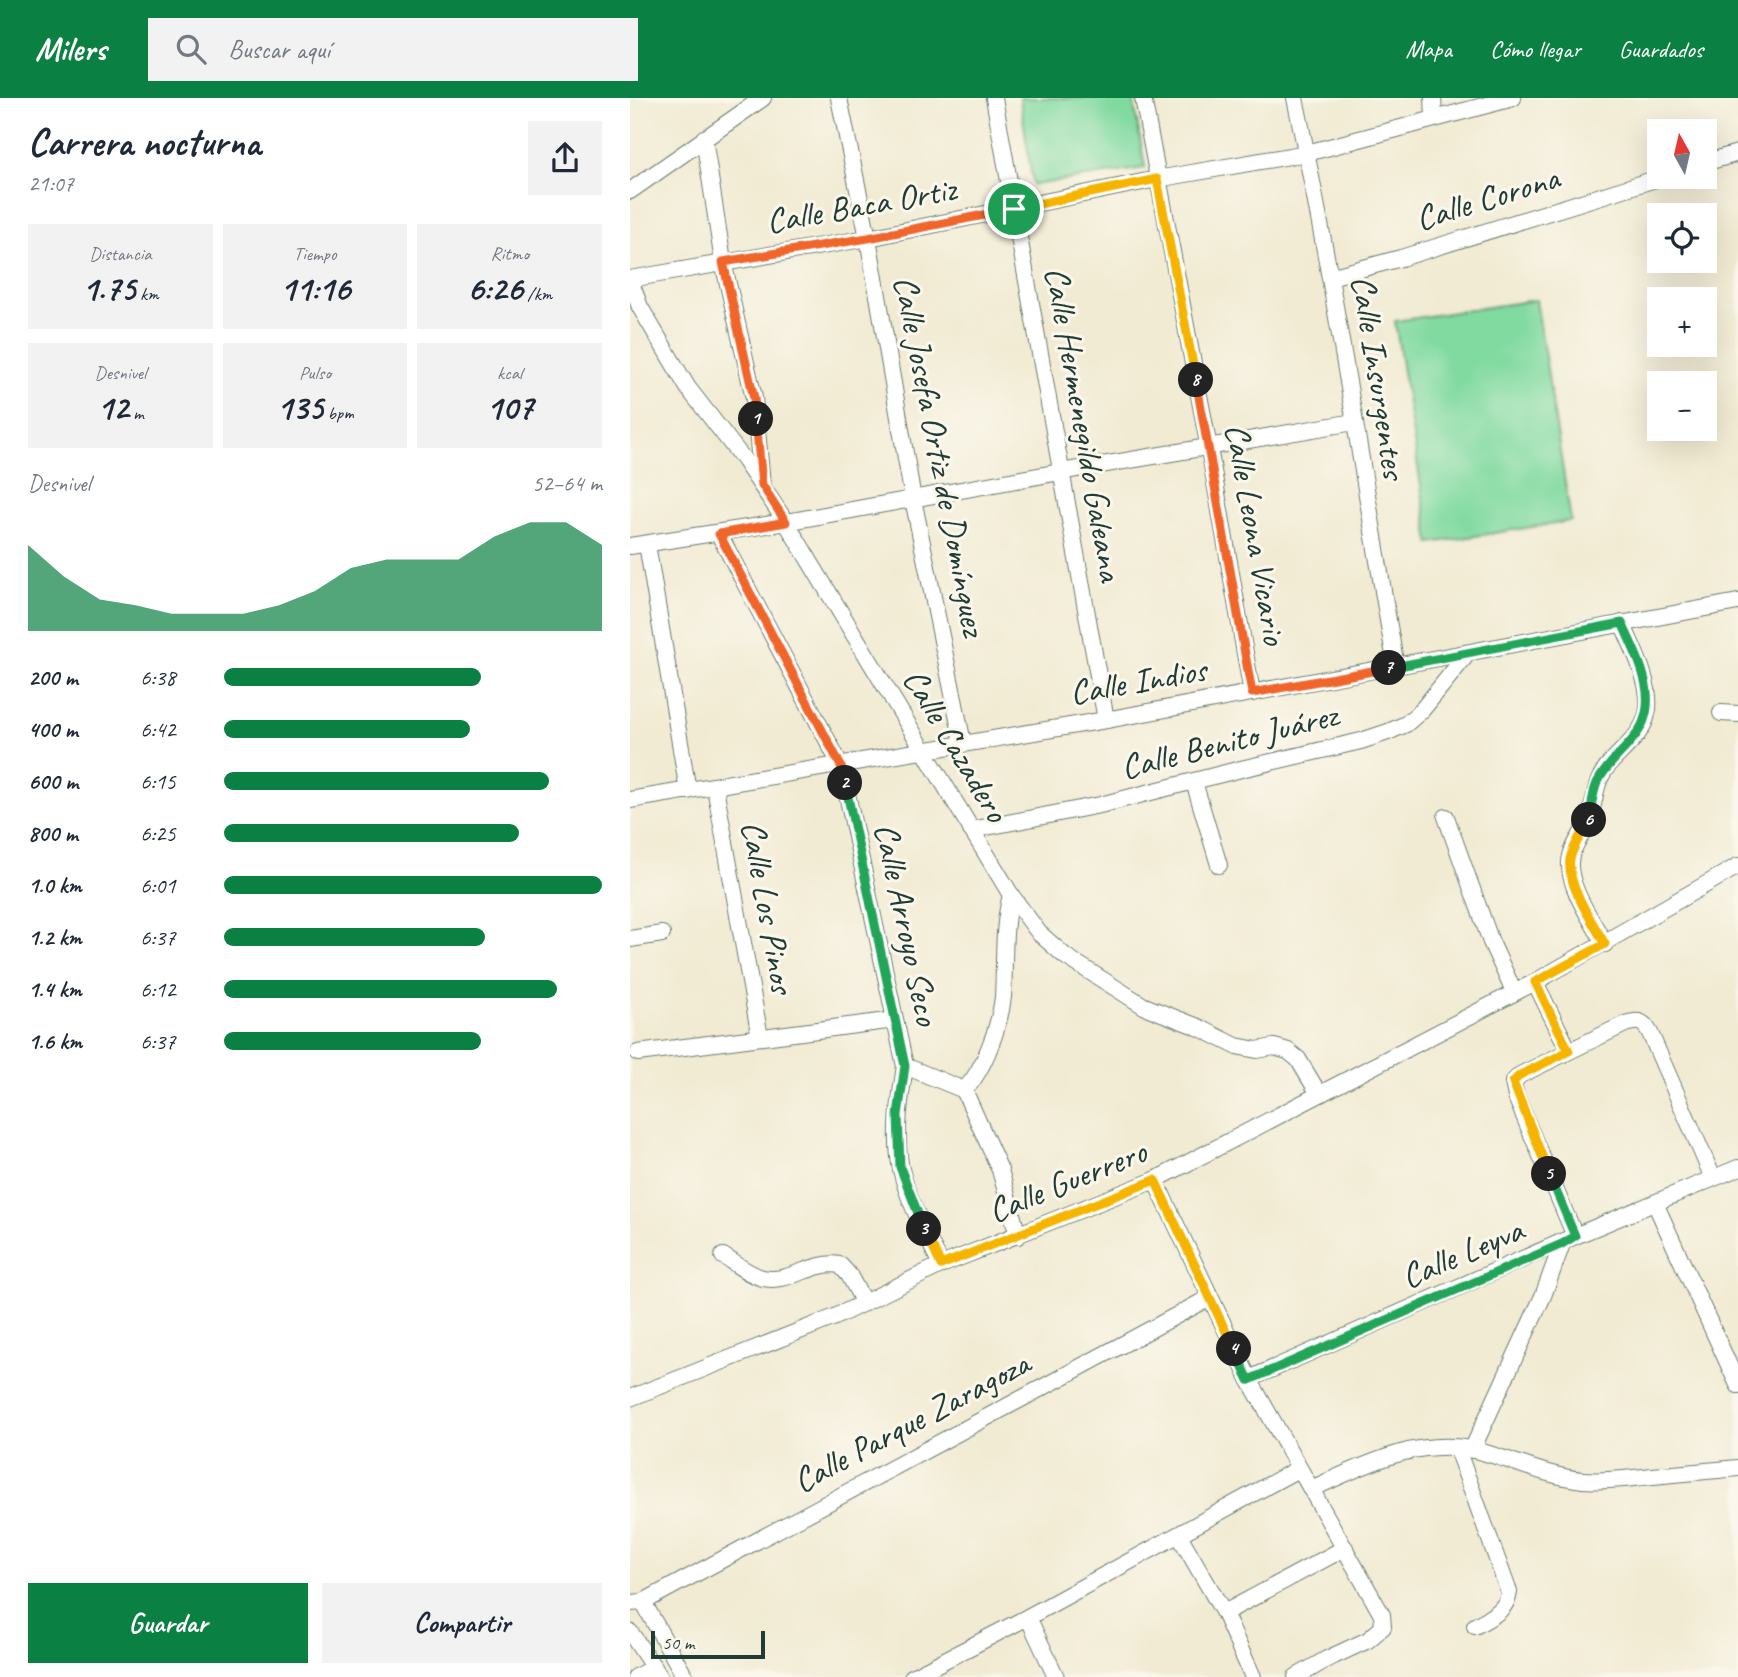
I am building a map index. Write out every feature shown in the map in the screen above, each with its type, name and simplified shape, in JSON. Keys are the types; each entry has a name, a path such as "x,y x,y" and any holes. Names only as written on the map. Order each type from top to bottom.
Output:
{"street":[{"path":"634,182 763,98"},
{"name":"Calle Josefa Ortiz de Domínguez","path":"839,98 868,238 913,499 963,743"},
{"name":"Calle Hermenegildo Galeana","path":"994,98 1106,720"},
{"name":"Calle Leona Vicario","path":"1143,98 1252,693"},
{"name":"Calle Insurgentes","path":"1296,98 1330,277 1396,667"},
{"path":"1433,98 1434,117"},
{"name":"Calle Baca Ortiz","path":"630,279 868,238 1157,179 1307,153 1513,98"},
{"path":"704,138 723,262 754,398 762,485"},
{"path":"1717,159 1738,153"},
{"name":"Calle Corona","path":"1330,277 1401,258 1647,182"},
{"name":"Calle Cazadero","path":"630,279 635,303 688,388 762,485 786,522 971,831 1011,895 1039,933 1065,956 1144,1006 1198,1027 1236,1046 1257,1050 1275,1047 1288,1051 1298,1059 1319,1094"},
{"path":"630,546 719,534 1354,422"},
{"name":"Calle Arroyo Seco","path":"719,534 841,766 905,1066 898,1115 900,1167 941,1265"},
{"path":"647,544 688,791"},
{"name":"Calle Indios","path":"630,800 1106,720 1738,602"},
{"path":"1605,944 1572,879 1570,860 1589,819 1600,778 1640,730 1648,712 1648,698 1640,666 1622,623"},
{"name":"Calle Benito Juárez","path":"971,831 1100,805 1362,741 1406,724 1431,701 1468,653"},
{"path":"1194,782 1219,865"},
{"name":"Calle Los Pinos","path":"715,787 760,1037"},
{"path":"1446,817 1491,942 1514,992"},
{"name":"Calle Guerrero","path":"630,1398 835,1317 941,1265 1155,1180 1535,982 1738,866"},
{"path":"964,1090 980,1069 1000,1008 1005,924 1011,895"},
{"path":"630,939 662,934"},
{"path":"1535,982 1569,1051"},
{"path":"638,1053 895,1020"},
{"path":"1475,1626 1507,1603 1509,1592 1464,1449 1569,1240 1513,1080 1638,1020 1642,1022 1658,1049 1713,1178"},
{"path":"905,1066 964,1090 991,1147 1018,1236"},
{"name":"Calle Leyva","path":"1249,1380 1738,1168"},
{"path":"1155,1180 1249,1380 1382,1615 1383,1627 1368,1640 1326,1659 1296,1677"},
{"path":"1654,1203 1738,1385"},
{"path":"723,1256 750,1273 767,1279 829,1264 840,1265 849,1275 864,1303"},
{"name":"Calle Parque Zaragoza","path":"636,1603 1209,1298"},
{"path":"1311,1489 1379,1459 1406,1451 1436,1447 1464,1449 1560,1476 1584,1480 1738,1468"},
{"path":"912,1677 931,1673 1298,1469"},
{"path":"1179,1535 1224,1613 1253,1677"},
{"path":"1224,1613 1345,1548"},
{"path":"636,1603 685,1677"},
{"path":"1028,1617 1056,1677"},
{"path":"630,1632 657,1672 636,1677"}],"green space":[{"path":"1020,98 1133,98 1145,168 1033,185"},
{"path":"1536,300 1571,521 1430,543 1395,321"}],"route":[{"path":"1157,179 1209,448 1252,693 1622,623 1640,666 1648,694 1648,712 1644,723 1600,778 1589,819 1570,860 1572,879 1605,944 1535,982 1569,1051 1520,1075 1513,1082 1575,1236 1249,1380 1155,1180 941,1265 923,1228 900,1167 898,1115 905,1066 841,766 719,534 786,522 762,485 754,398 723,262 868,238 1014,209 1157,179"}]}
